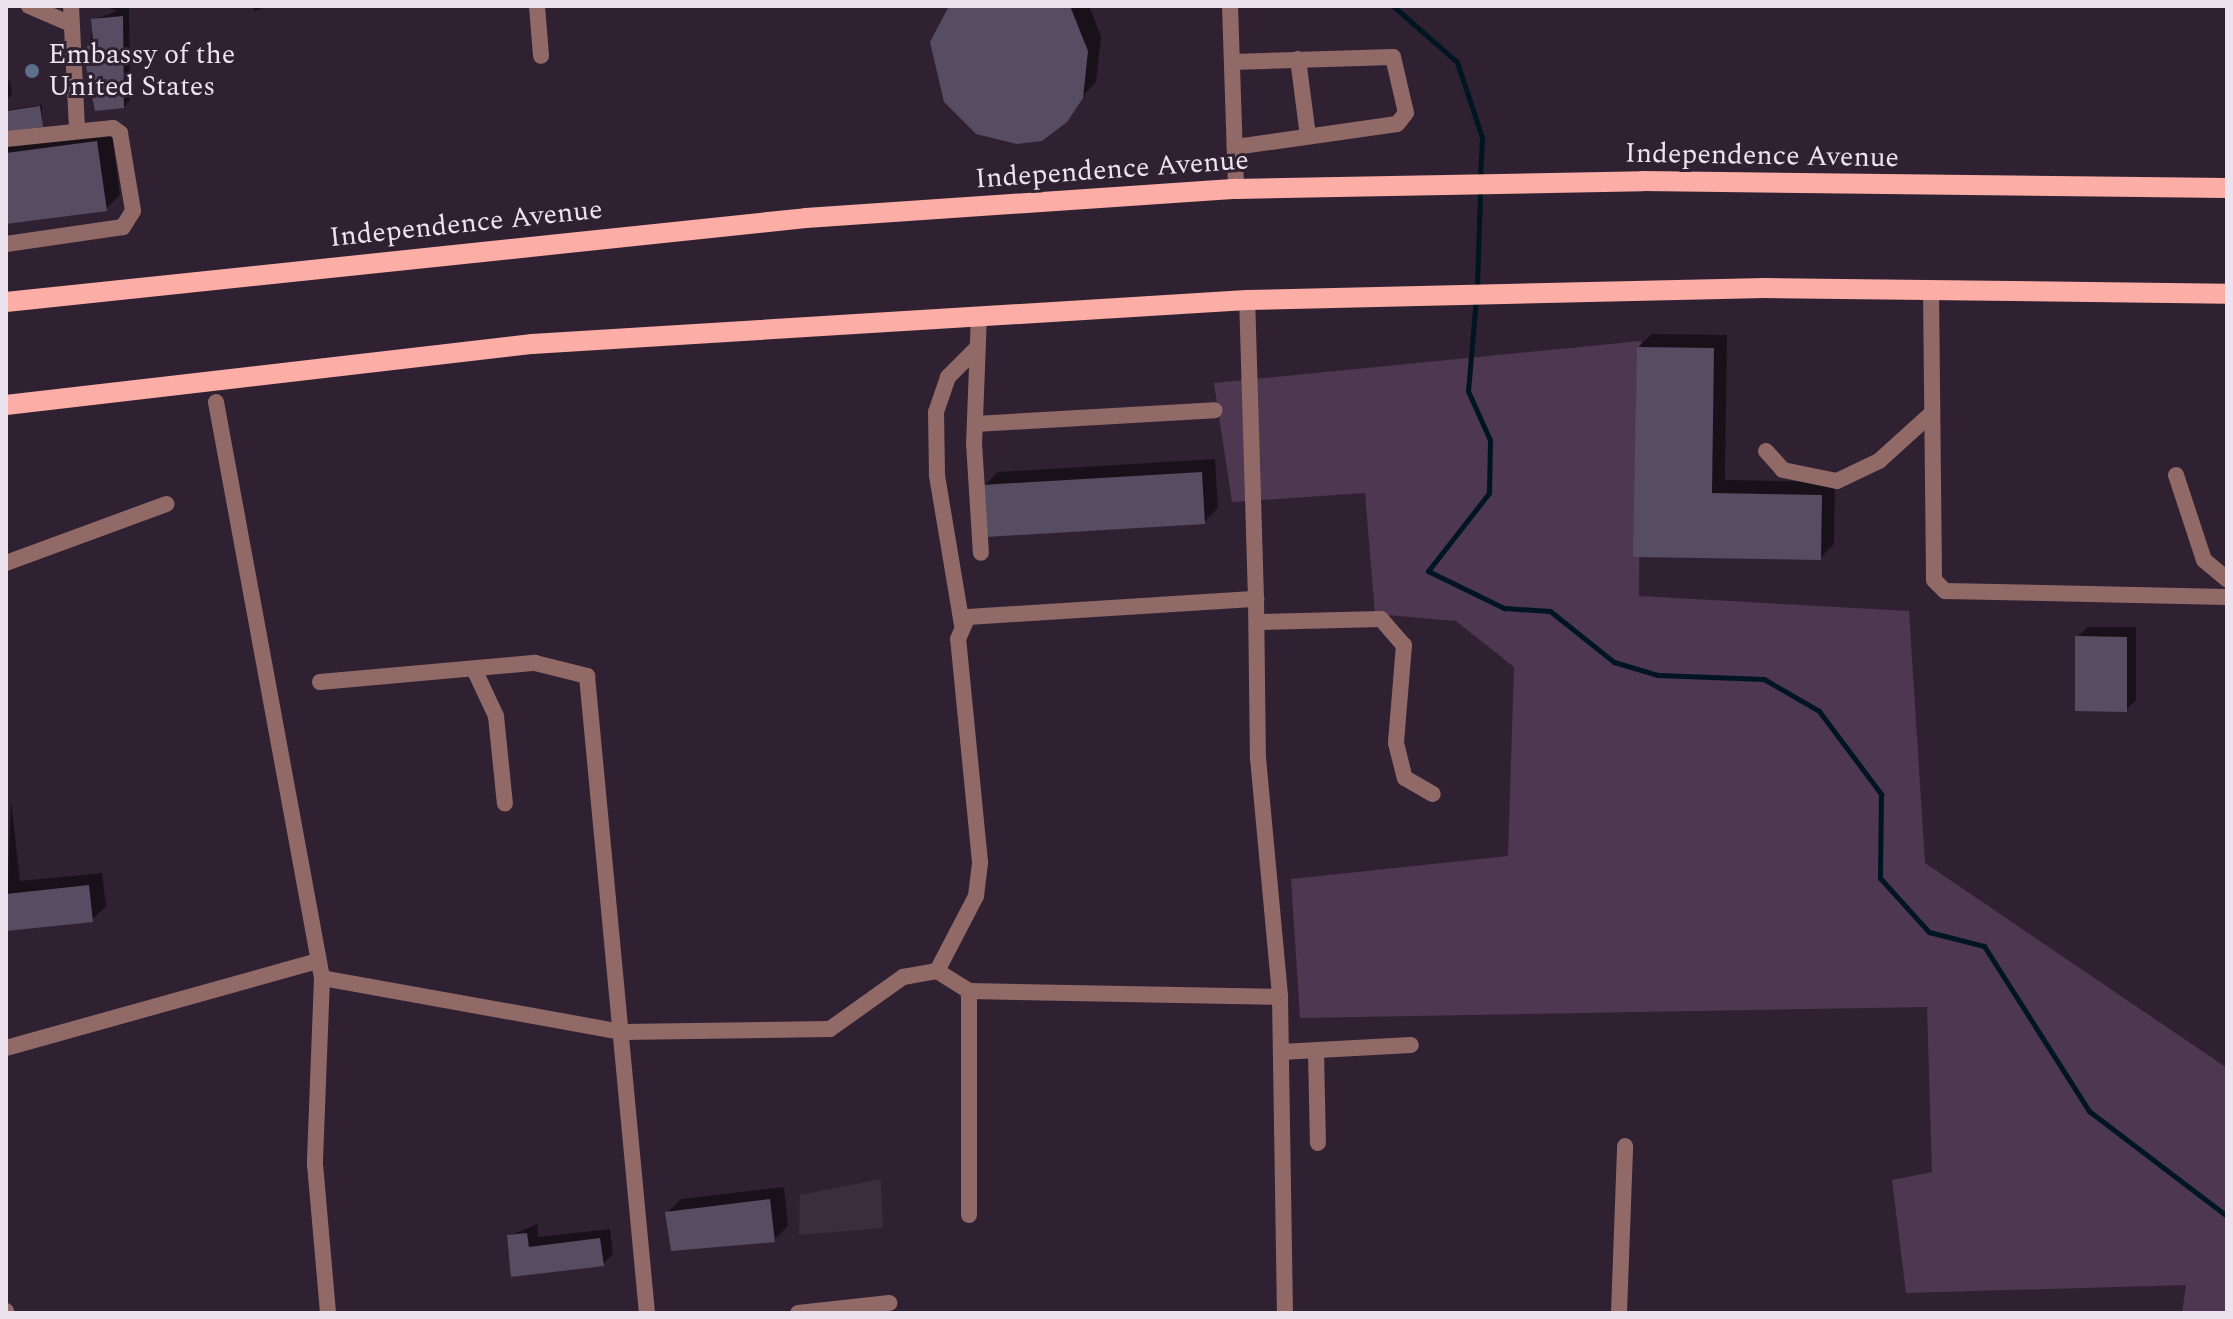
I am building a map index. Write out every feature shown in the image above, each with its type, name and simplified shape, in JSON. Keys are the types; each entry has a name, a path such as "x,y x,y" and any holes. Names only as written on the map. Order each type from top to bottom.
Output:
{"main road":[{"name":"Independence Avenue","path":"6,302 806,218 1236,189 1569,184 2220,188"},
{"path":"6,405 532,344 1247,300 1931,290 2222,294"}],"street":[{"path":"29,6 71,24"},
{"path":"71,6 77,130"},
{"path":"537,6 541,56"},
{"path":"1230,6 1236,189"},
{"path":"1232,62 1393,57 1406,113 1397,124 1235,147"},
{"path":"1298,59 1308,136"},
{"path":"6,139 77,130 120,133 130,221 6,244"},
{"path":"1931,290 1934,580 1945,591 2227,597"},
{"path":"1247,300 1258,758 1280,997 1285,1313"},
{"path":"979,315 975,424 981,553"},
{"path":"937,971 976,896 980,862 962,625 937,475 936,412 948,377 977,348"},
{"path":"216,402 320,969 315,1164 328,1313"},
{"path":"975,424 1215,410"},
{"path":"1766,451 1783,470 1837,481 1879,461 1932,413"},
{"path":"2176,475 2204,560 2227,579"},
{"path":"6,563 166,504"},
{"path":"962,625 977,612 1256,599"},
{"path":"1257,622 1381,619 1404,645 1396,743 1405,778 1433,794"},
{"path":"320,682 474,669 570,666 592,686 647,1313"},
{"path":"474,669 496,716 505,804"},
{"path":"6,1048 320,969 622,1032 830,1029 903,977 937,971 969,991 1280,997"},
{"path":"969,991 969,1215"},
{"path":"1281,1052 1411,1045"},
{"path":"1316,1051 1318,1143"},
{"path":"1619,1313 1625,1146"},
{"path":"798,1313 889,1303"}],"shaded area":[{"path":"1641,341 1639,596 1909,611 1925,863 2227,1068 2227,1313 2182,1313 2186,1285 1906,1293 1892,1180 1932,1172 1927,1007 1300,1018 1291,879 1508,856 1514,667 1456,621 1375,614 1365,493 1232,502 1214,383"},
{"path":"881,1179 883,1228 799,1235 800,1195"}],"building":[{"path":"949,6 1070,6 1088,51 1083,98 1067,122 1042,141 1017,144 976,134 944,102 930,42"},
{"path":"123,16 124,108 95,111 83,51 93,41 91,19"},
{"path":"40,106 43,127 6,132 6,111"},
{"path":"97,141 107,211 6,224 6,153"},
{"path":"1637,347 1714,348 1712,493 1822,495 1821,560 1633,557"},
{"path":"1202,472 1205,524 986,537 982,485"},
{"path":"2075,636 2127,637 2127,712 2075,711"},
{"path":"89,885 93,922 6,931 6,894"},
{"path":"770,1199 775,1242 671,1251 665,1212"},
{"path":"527,1233 529,1247 600,1238 604,1266 511,1277 507,1235"}],"waterway":[{"path":"1393,6 1457,62 1482,137 1480,180"},
{"path":"1477,288 1480,190"},
{"path":"1476,298 1468,391 1490,440 1489,493 1428,571 1504,608 1550,611 1614,662 1658,675 1764,679 1819,711 1881,794 1880,878 1929,932 1984,946 2089,1111 2227,1216"}],"place":[{"name":"Embassy of the United States","path":"32,71"}]}
